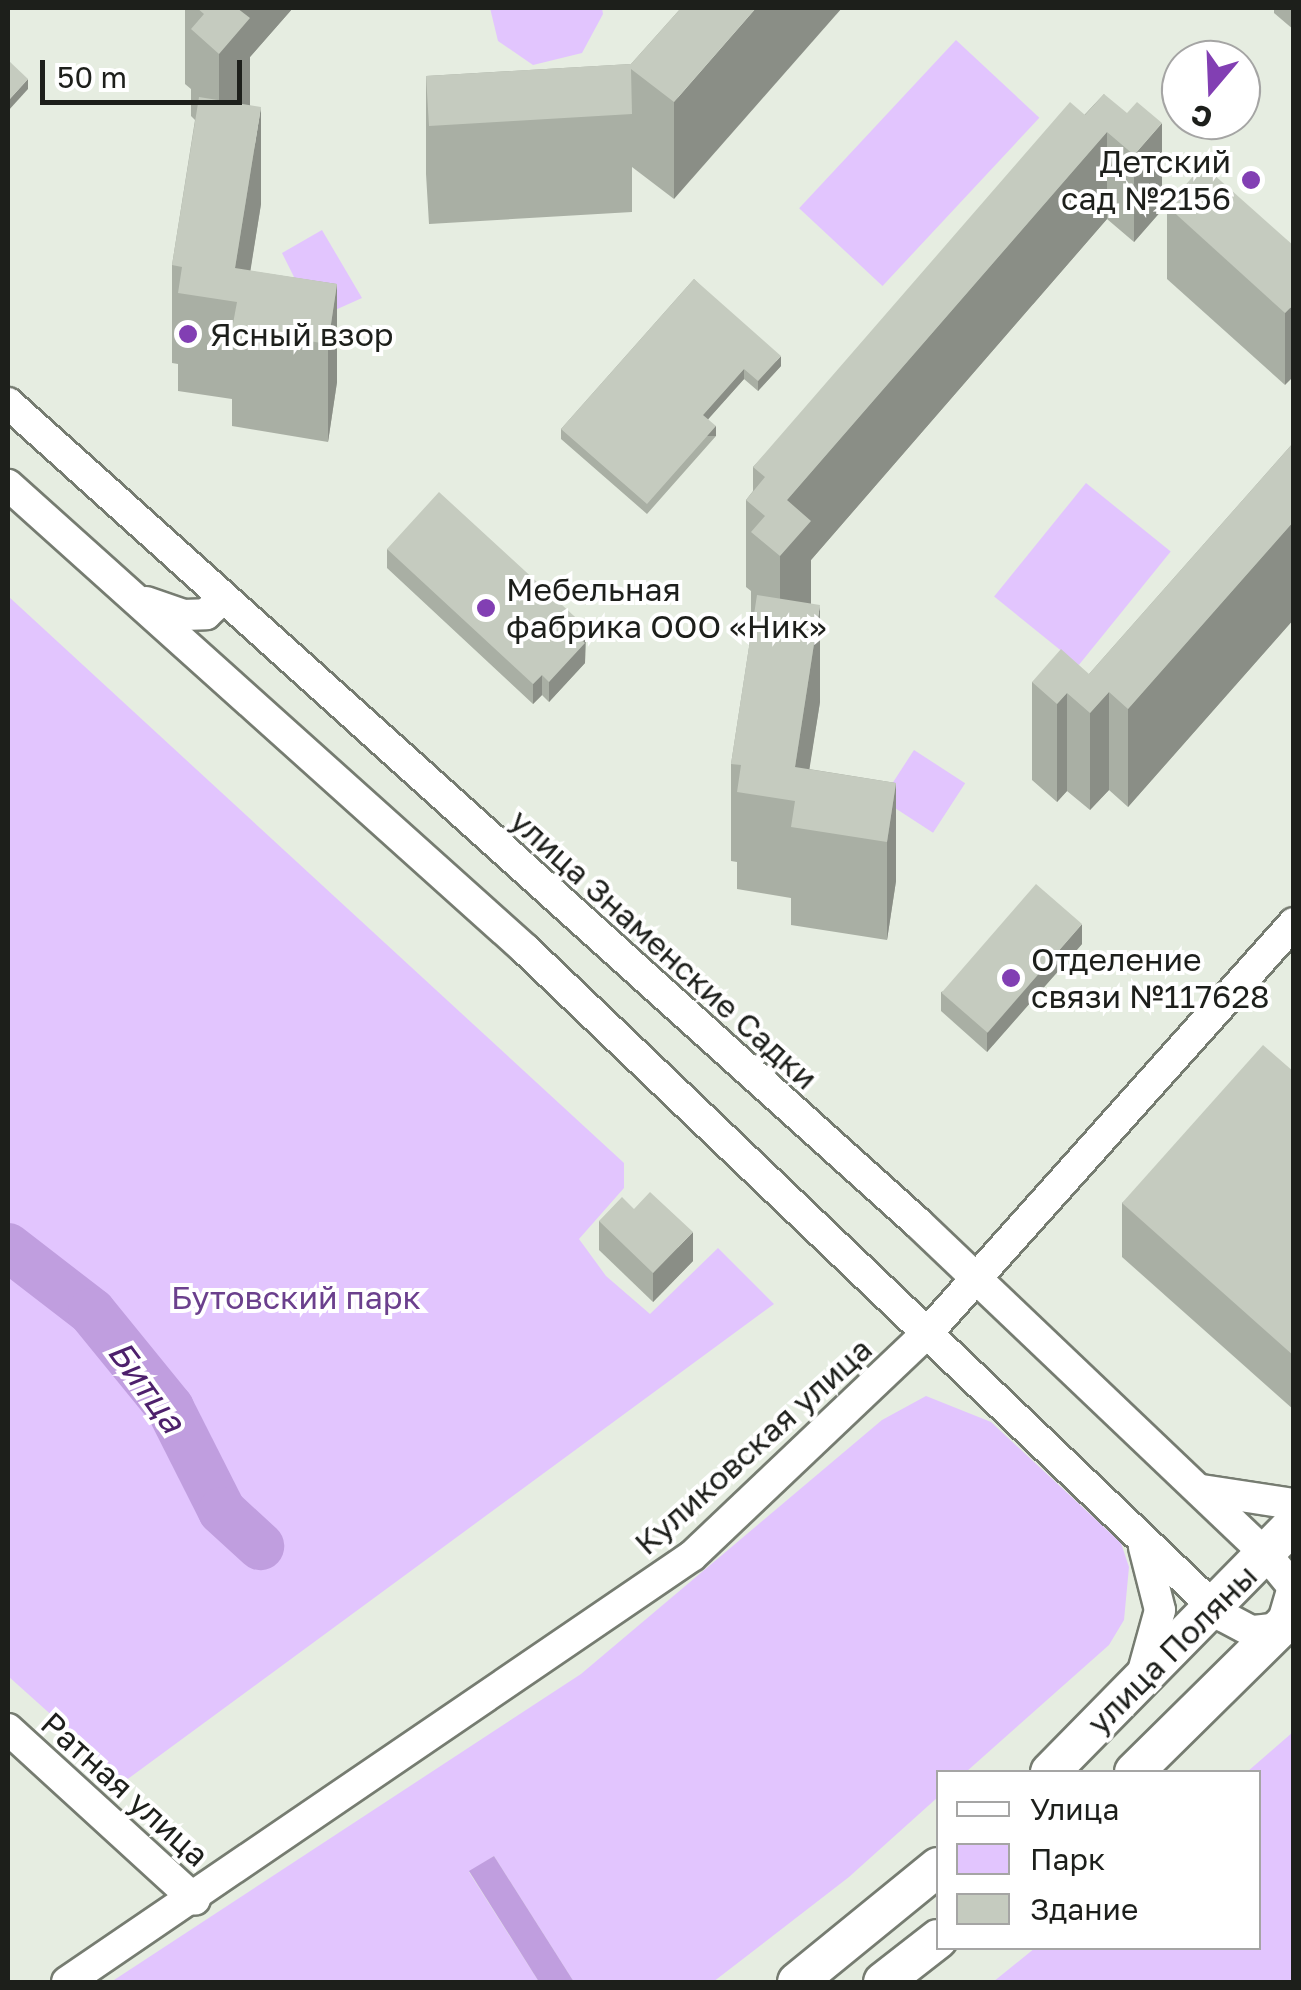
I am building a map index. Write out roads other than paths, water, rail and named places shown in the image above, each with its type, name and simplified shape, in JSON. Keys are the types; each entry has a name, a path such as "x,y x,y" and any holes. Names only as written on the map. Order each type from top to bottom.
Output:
{"main road":[{"name":"улица Поляны","path":"1052,1770 1294,1524"},
{"name":"улица Поляны","path":"1136,1770 1287,1621"},
{"path":"797,1982 936,1869"},
{"path":"883,1982 936,1940"}],"street":[{"name":"улица Знаменские Садки","path":"8,404 977,1278 1266,1554 1293,1587 1287,1621"},
{"path":"8,485 930,1330 1213,1608 1251,1631 1287,1621"},
{"path":"126,592 183,615 206,614 223,598"},
{"name":"Куликовская улица","path":"67,1982 196,1900 692,1556 930,1330 1294,923"},
{"path":"1194,1488 1294,1504"},
{"path":"1136,1531 1156,1570 1160,1610 1138,1684"},
{"name":"Ратная улица","path":"8,1729 196,1900"}],"waterway":[{"name":"Битца","path":"8,1247 92,1312 170,1408 222,1511 260,1546"}],"place":[{"name":"Детский сад №2156","path":"1251,180"},
{"name":"Ясный взор","path":"188,334"},
{"name":"Мебельная фабрика ООО «Ник»","path":"486,608"},
{"name":"Отделение связи №117628","path":"1011,978"}],"park label":[{"name":"Бутовский парк","path":"296,1297"}]}
